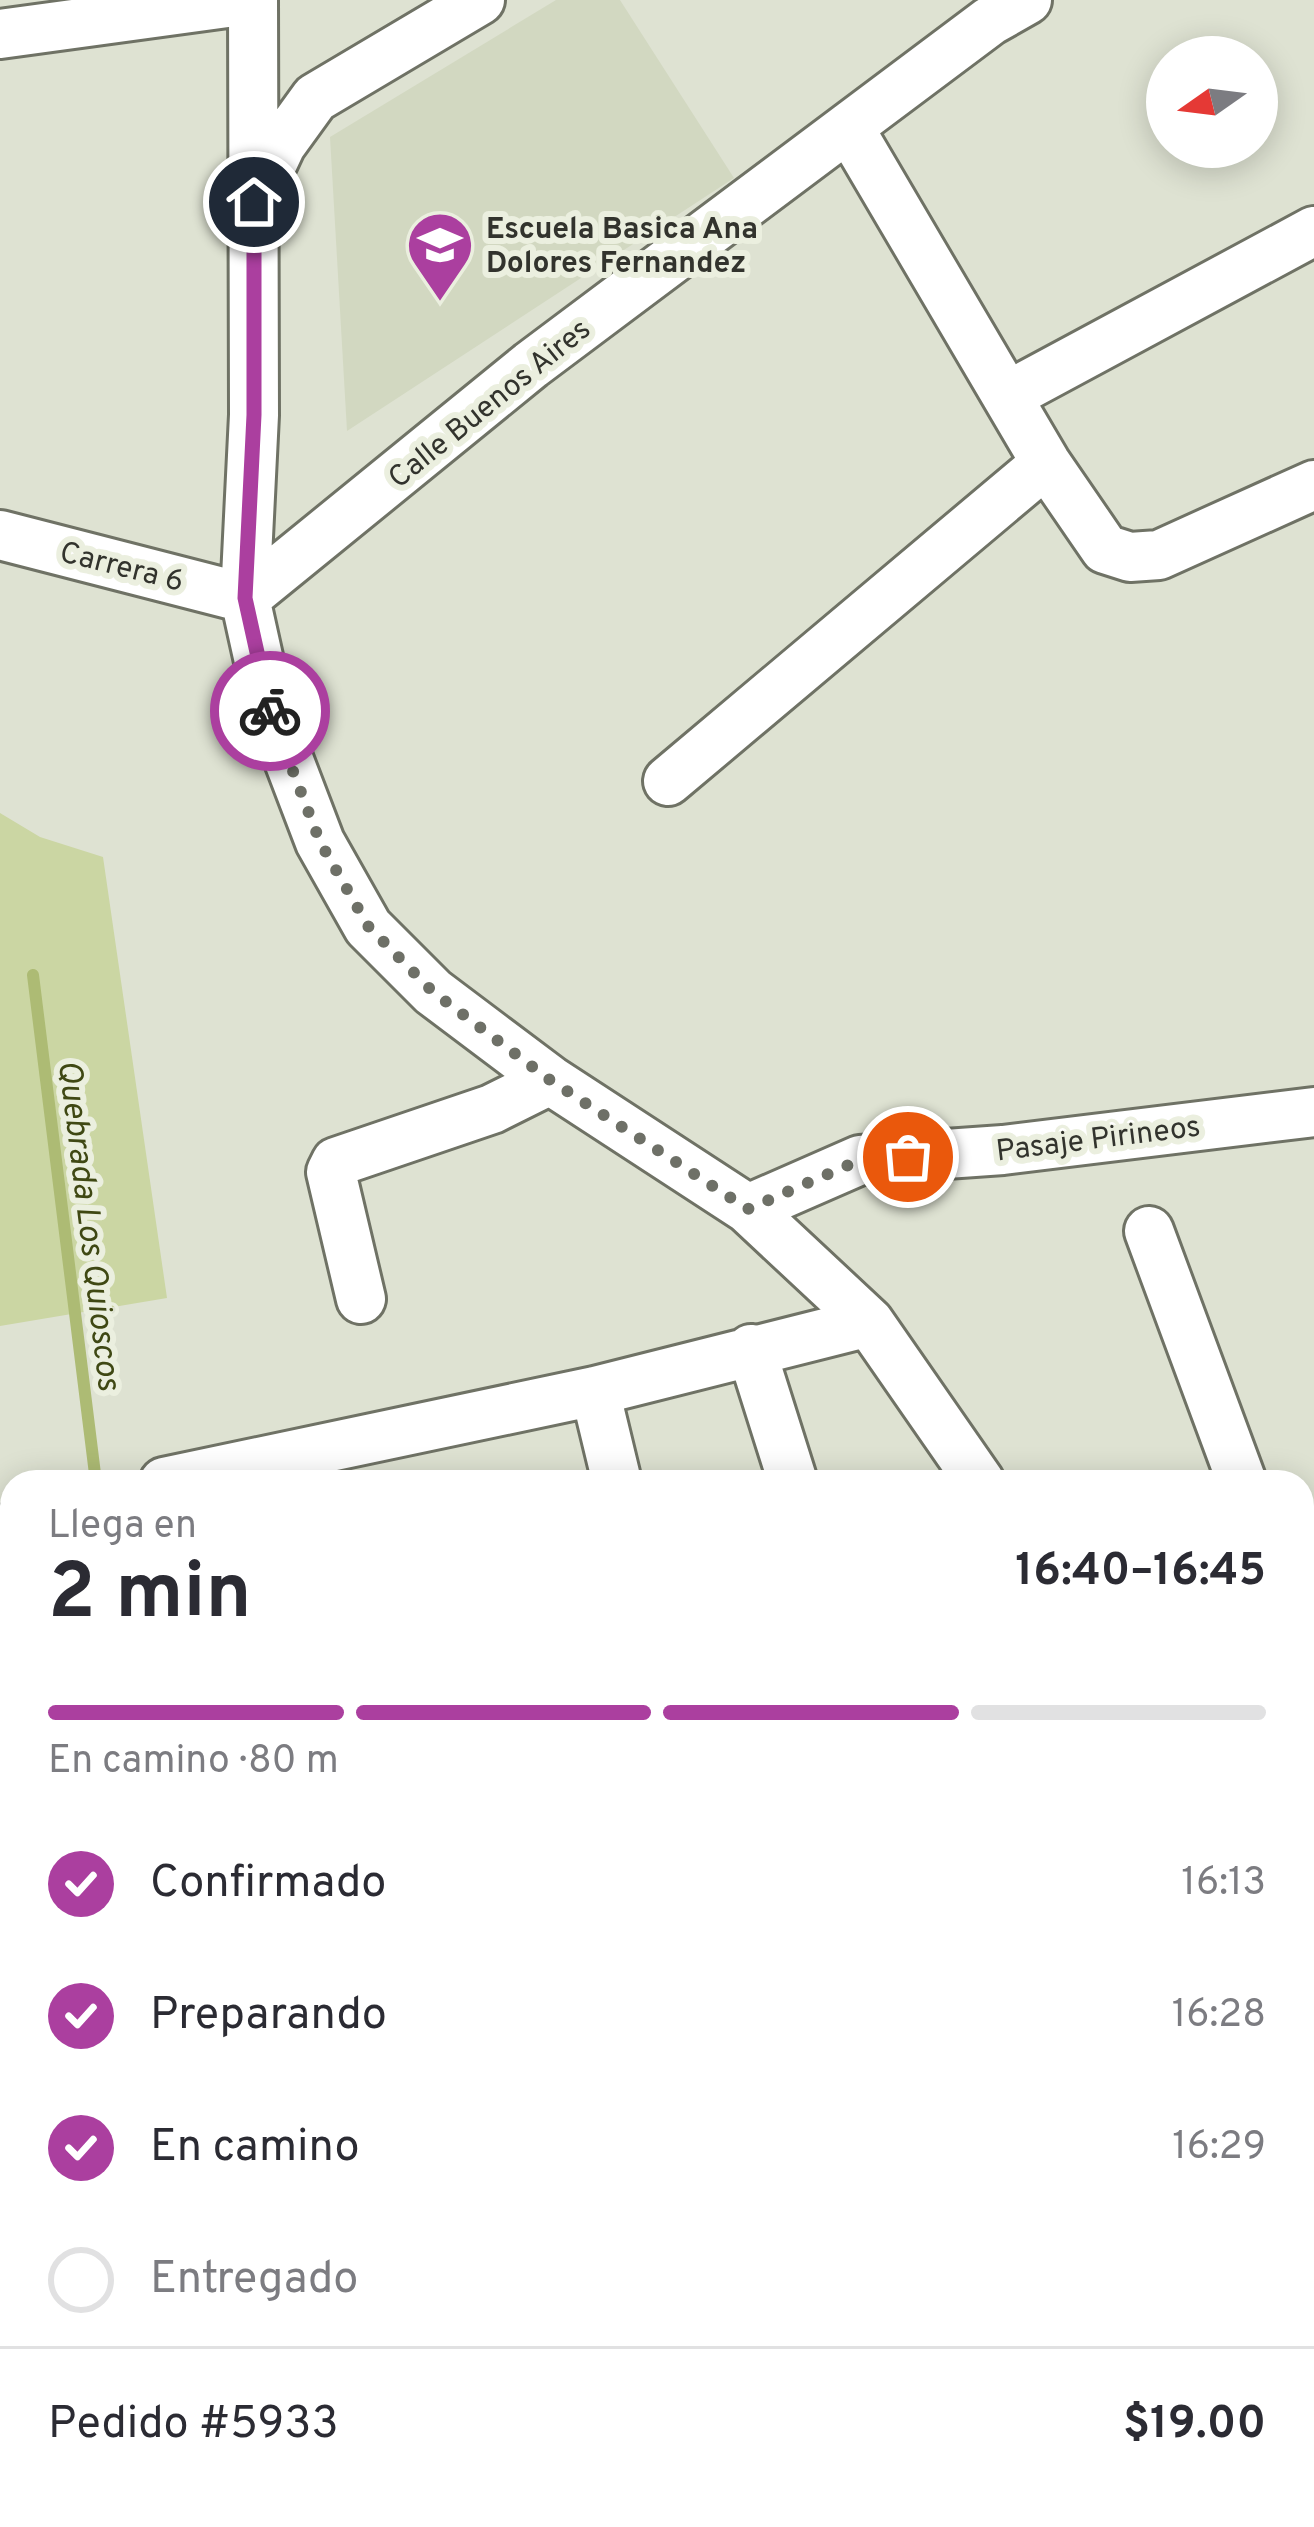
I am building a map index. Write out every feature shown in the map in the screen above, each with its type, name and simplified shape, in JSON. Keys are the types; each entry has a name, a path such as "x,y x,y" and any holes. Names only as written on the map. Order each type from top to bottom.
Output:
{"street":[{"path":"0,34 251,0 254,415 245,598 270,711 320,842 368,926 433,992 550,1080 748,1209 869,1322 972,1470"},
{"path":"254,202 281,145 315,98 480,0"},
{"name":"Calle Buenos Aires","path":"245,598 531,365 990,21 1027,0"},
{"path":"849,128 1046,463 1105,549 1130,557 1159,555 1314,485"},
{"path":"1009,395 1314,230"},
{"path":"668,781 1046,463"},
{"name":"Carrera 6","path":"0,535 245,598"},
{"path":"361,1299 332,1172 336,1162 493,1109 550,1080"},
{"name":"Pasaje Pirineos","path":"748,1209 860,1160 1003,1150 1314,1112"},
{"path":"1149,1231 1238,1470"},
{"path":"271,1470 352,1461 751,1349 869,1322"},
{"path":"751,1349 789,1470"},
{"path":"595,1391 614,1470"}],"shaded area":[{"name":"Escuela Basica Ana Dolores Fernandez","path":"556,0 620,0 734,178 347,431 330,137"}],"green space":[{"path":"0,813 40,837 103,857 167,1298 0,1326"}],"waterway":[{"name":"Quebrada Los Quioscos","path":"33,975 95,1470"}],"way so far":[{"path":"270,711 320,842 368,926 433,992 550,1080 748,1209 860,1160 908,1157"}],"place":[{"name":"Escuela Basica Ana Dolores Fernandez","path":"440,304"}],"route":[{"path":"254,202 254,415 245,598 270,711"}]}
